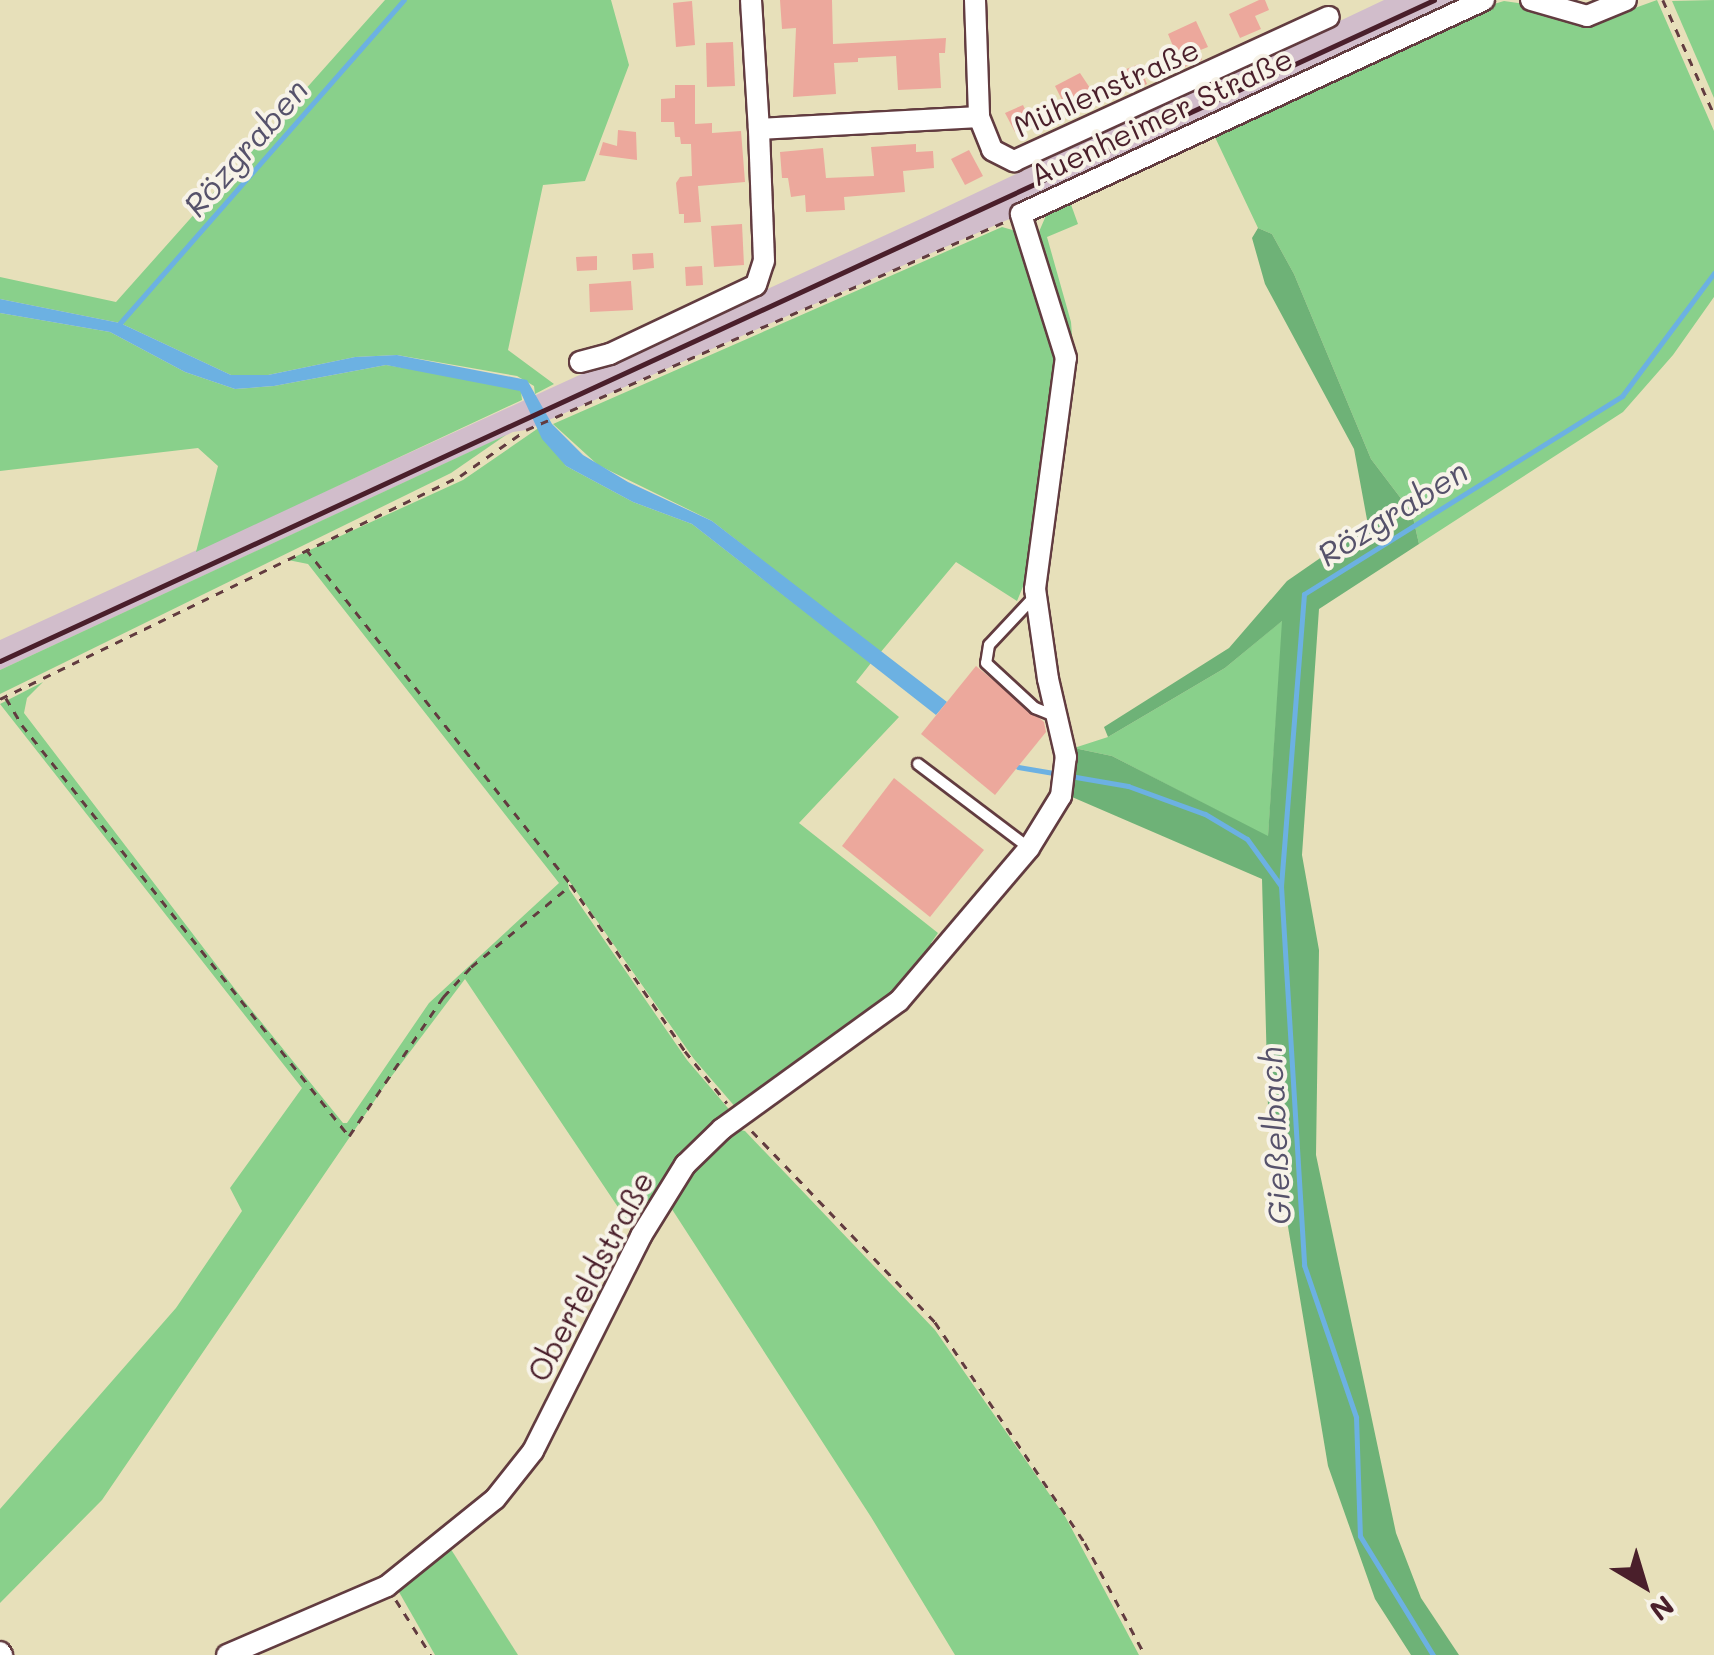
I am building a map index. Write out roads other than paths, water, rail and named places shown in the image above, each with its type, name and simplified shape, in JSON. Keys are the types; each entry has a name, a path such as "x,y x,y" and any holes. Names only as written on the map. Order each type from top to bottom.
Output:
{"street":[{"path":"580,362 610,354 756,285 764,261 750,0"},
{"name":"Mühlenstraße","path":"974,0 979,118 992,150 1014,161 1329,17"},
{"name":"Auenheimer Straße","path":"1061,796 1066,757 1036,595 1041,525 1066,358 1021,214 1484,0"},
{"path":"1531,0 1586,16 1626,0"},
{"path":"759,129 979,118"},
{"name":"Oberfeldstraße","path":"227,1655 387,1586 495,1499 532,1450 641,1236 685,1166 722,1129 899,1002 1028,848 1061,796"}],"lane":[{"path":"1036,595 989,646 986,663 1035,708 1057,717"},
{"path":"918,764 1028,848"}],"water":[{"path":"0,299 120,323 231,375 268,375 355,357 397,355 527,380 552,424 583,455 628,482 712,521 947,702 936,715 692,524 633,502 566,466 542,439 520,391 386,365 274,386 235,389 185,372 110,332 0,313"}],"waterway":[{"name":"Rözgraben","path":"120,323 404,0"},
{"name":"Rözgraben","path":"1281,886 1304,594 1622,396 1714,273"},
{"name":"Gießelbach","path":"1018,767 1059,774"},
{"name":"Gießelbach","path":"1070,776 1128,786 1205,814 1247,839 1281,886 1304,1265 1356,1417 1360,1536 1433,1655"}],"railway":[{"path":"0,661 1434,0"}]}
